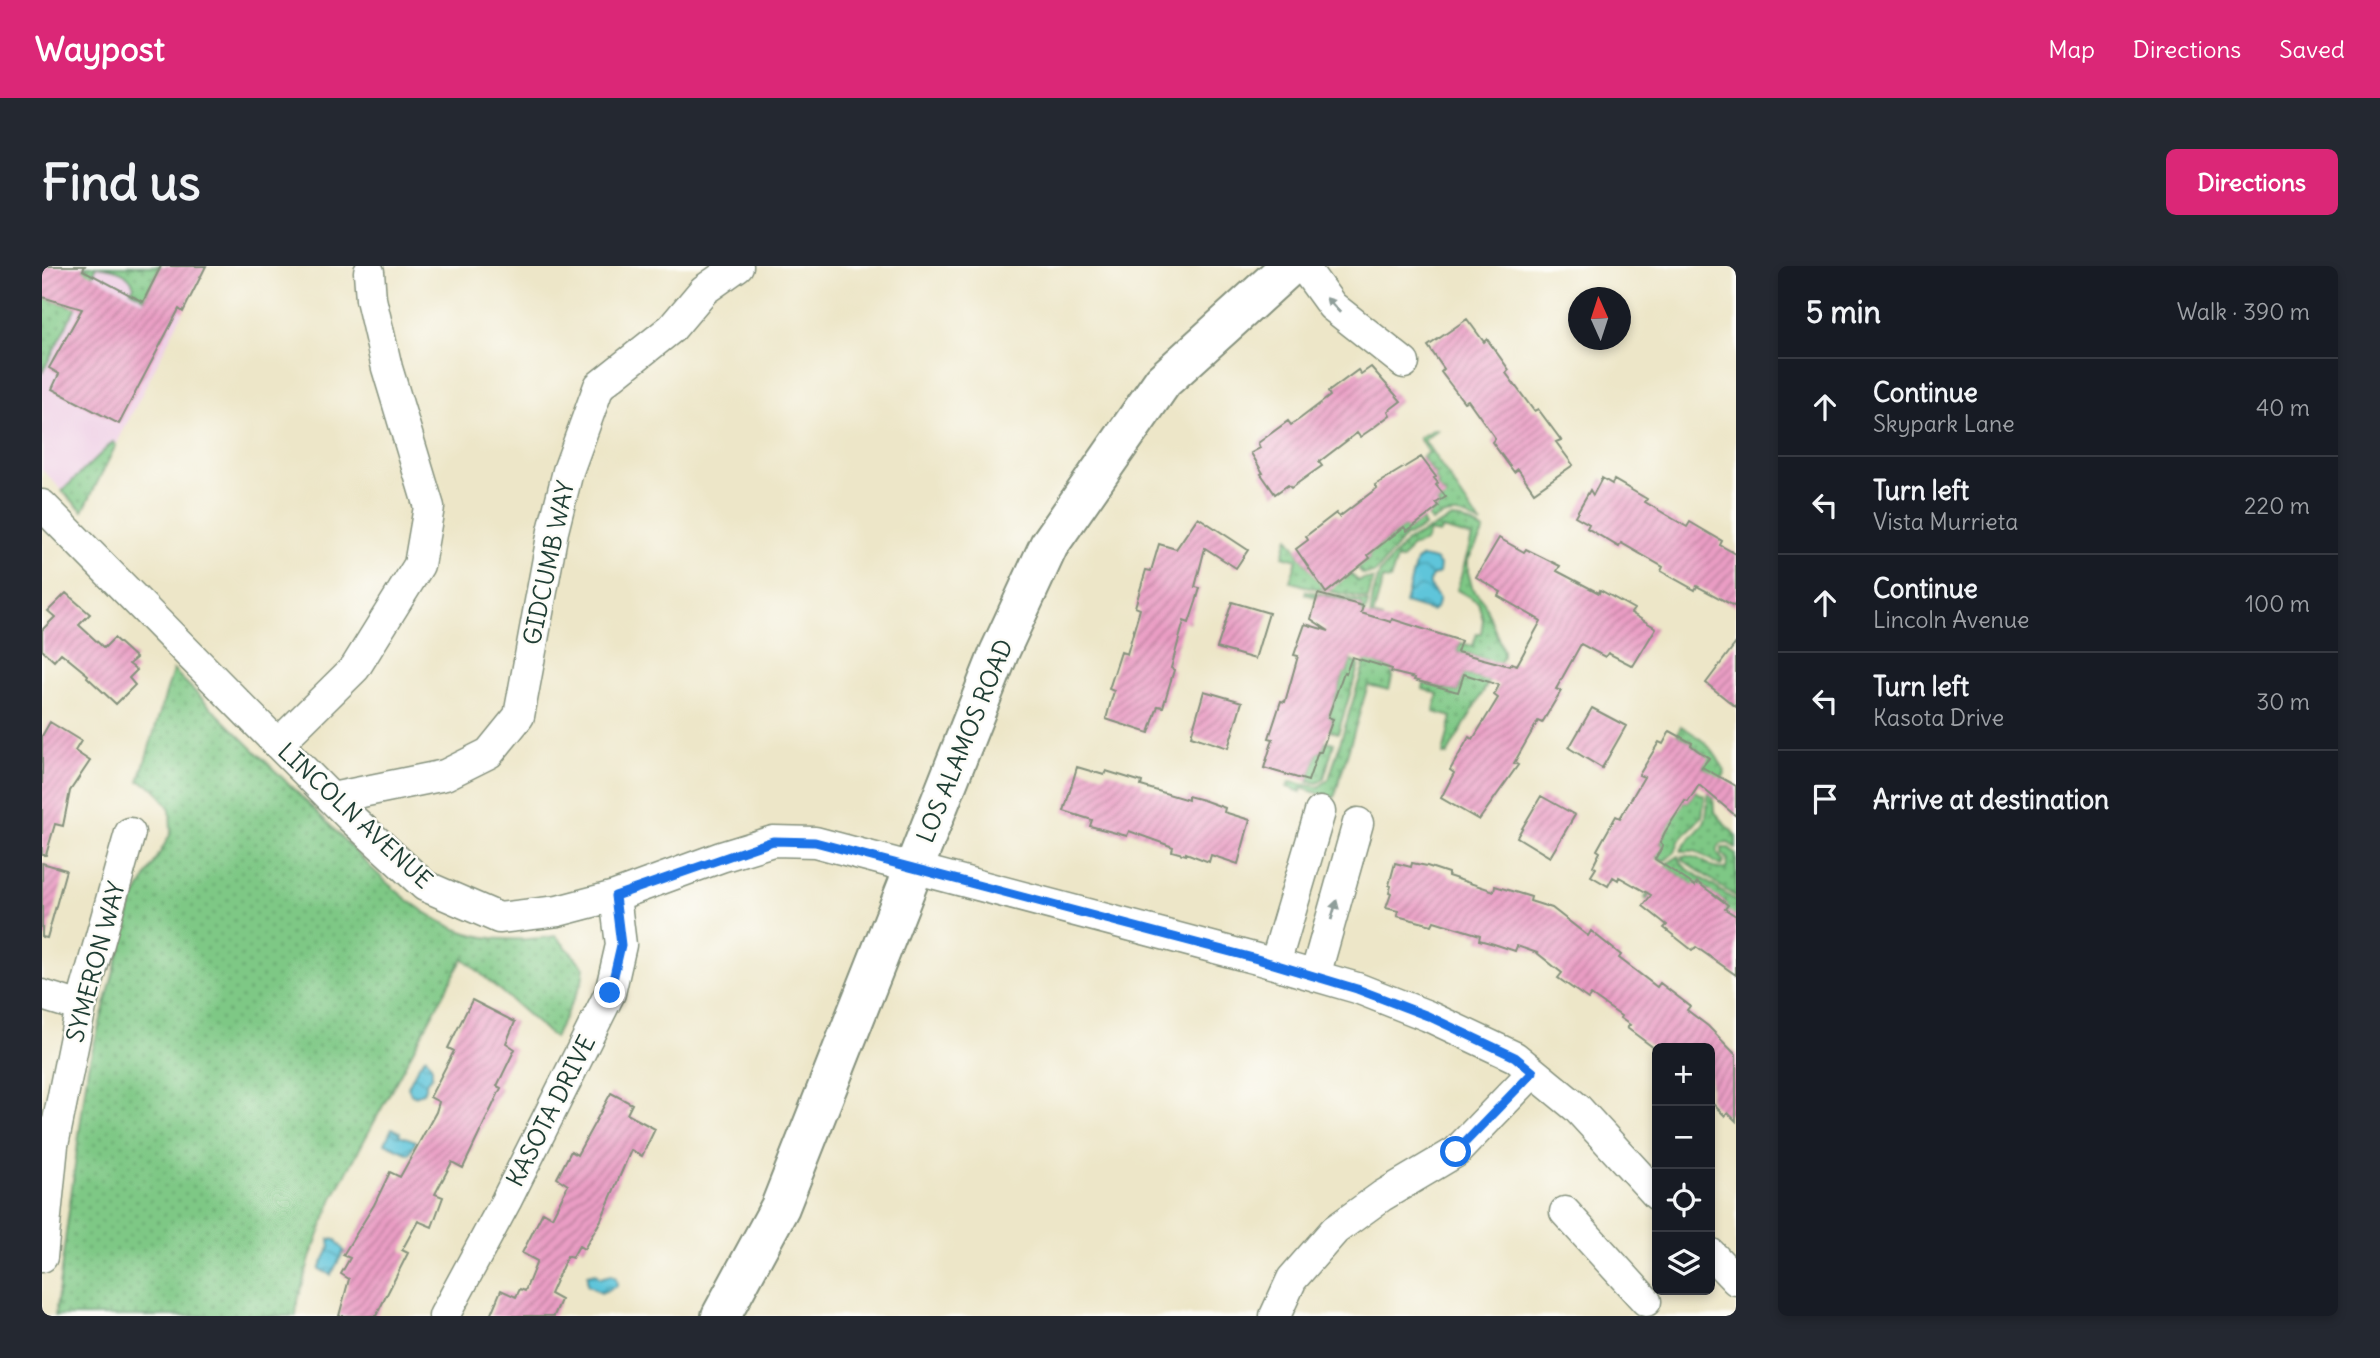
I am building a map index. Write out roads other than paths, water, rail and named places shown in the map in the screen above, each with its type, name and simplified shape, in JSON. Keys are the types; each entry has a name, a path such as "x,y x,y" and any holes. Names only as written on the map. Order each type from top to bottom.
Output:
{"main road":[{"name":"LOS ALAMOS ROAD","path":"721,1316 780,1207 999,653 1049,545 1163,381 1290,266"}],"street":[{"name":"GIDCUMB WAY","path":"332,798 445,775 489,753 519,716 553,531 568,471 599,386 672,328 704,290 738,266"},
{"path":"1303,266 1332,306 1404,363"},
{"path":"278,744 355,668 419,565 429,507 387,368 371,299 369,272"},
{"name":"LINCOLN AVENUE","path":"42,505 332,798 425,886 499,918 558,911 615,896 773,841 815,842 1275,964 1357,989 1428,1016 1515,1057 1577,1108 1652,1190"},
{"path":"1275,964 1320,812"},
{"path":"1315,976 1358,823"},
{"name":"SYMERON WAY","path":"42,1257 52,1145 81,1007 130,833"},
{"name":"KASOTA DRIVE","path":"444,1316 506,1200 610,993 621,945 615,896"},
{"path":"42,995 81,1007"},
{"path":"1275,1316 1292,1279 1335,1230 1382,1196 1456,1152 1533,1072"},
{"path":"1565,1212 1655,1302"},
{"path":"1715,1258 1736,1280"}],"water":[{"path":"1422,557 1435,560 1440,565 1439,573 1431,577 1430,581 1430,587 1439,599 1436,608 1431,611 1405,603 1416,561"},
{"path":"426,1057 432,1067 432,1076 423,1093 415,1096 408,1087 418,1066"},
{"path":"392,1128 400,1132 399,1135 416,1141 409,1154 385,1143"},
{"path":"329,1239 336,1240 344,1251 331,1275 319,1269 330,1247"},
{"path":"595,1273 600,1278 611,1275 616,1278 617,1286 601,1293 587,1285 587,1275"}]}
